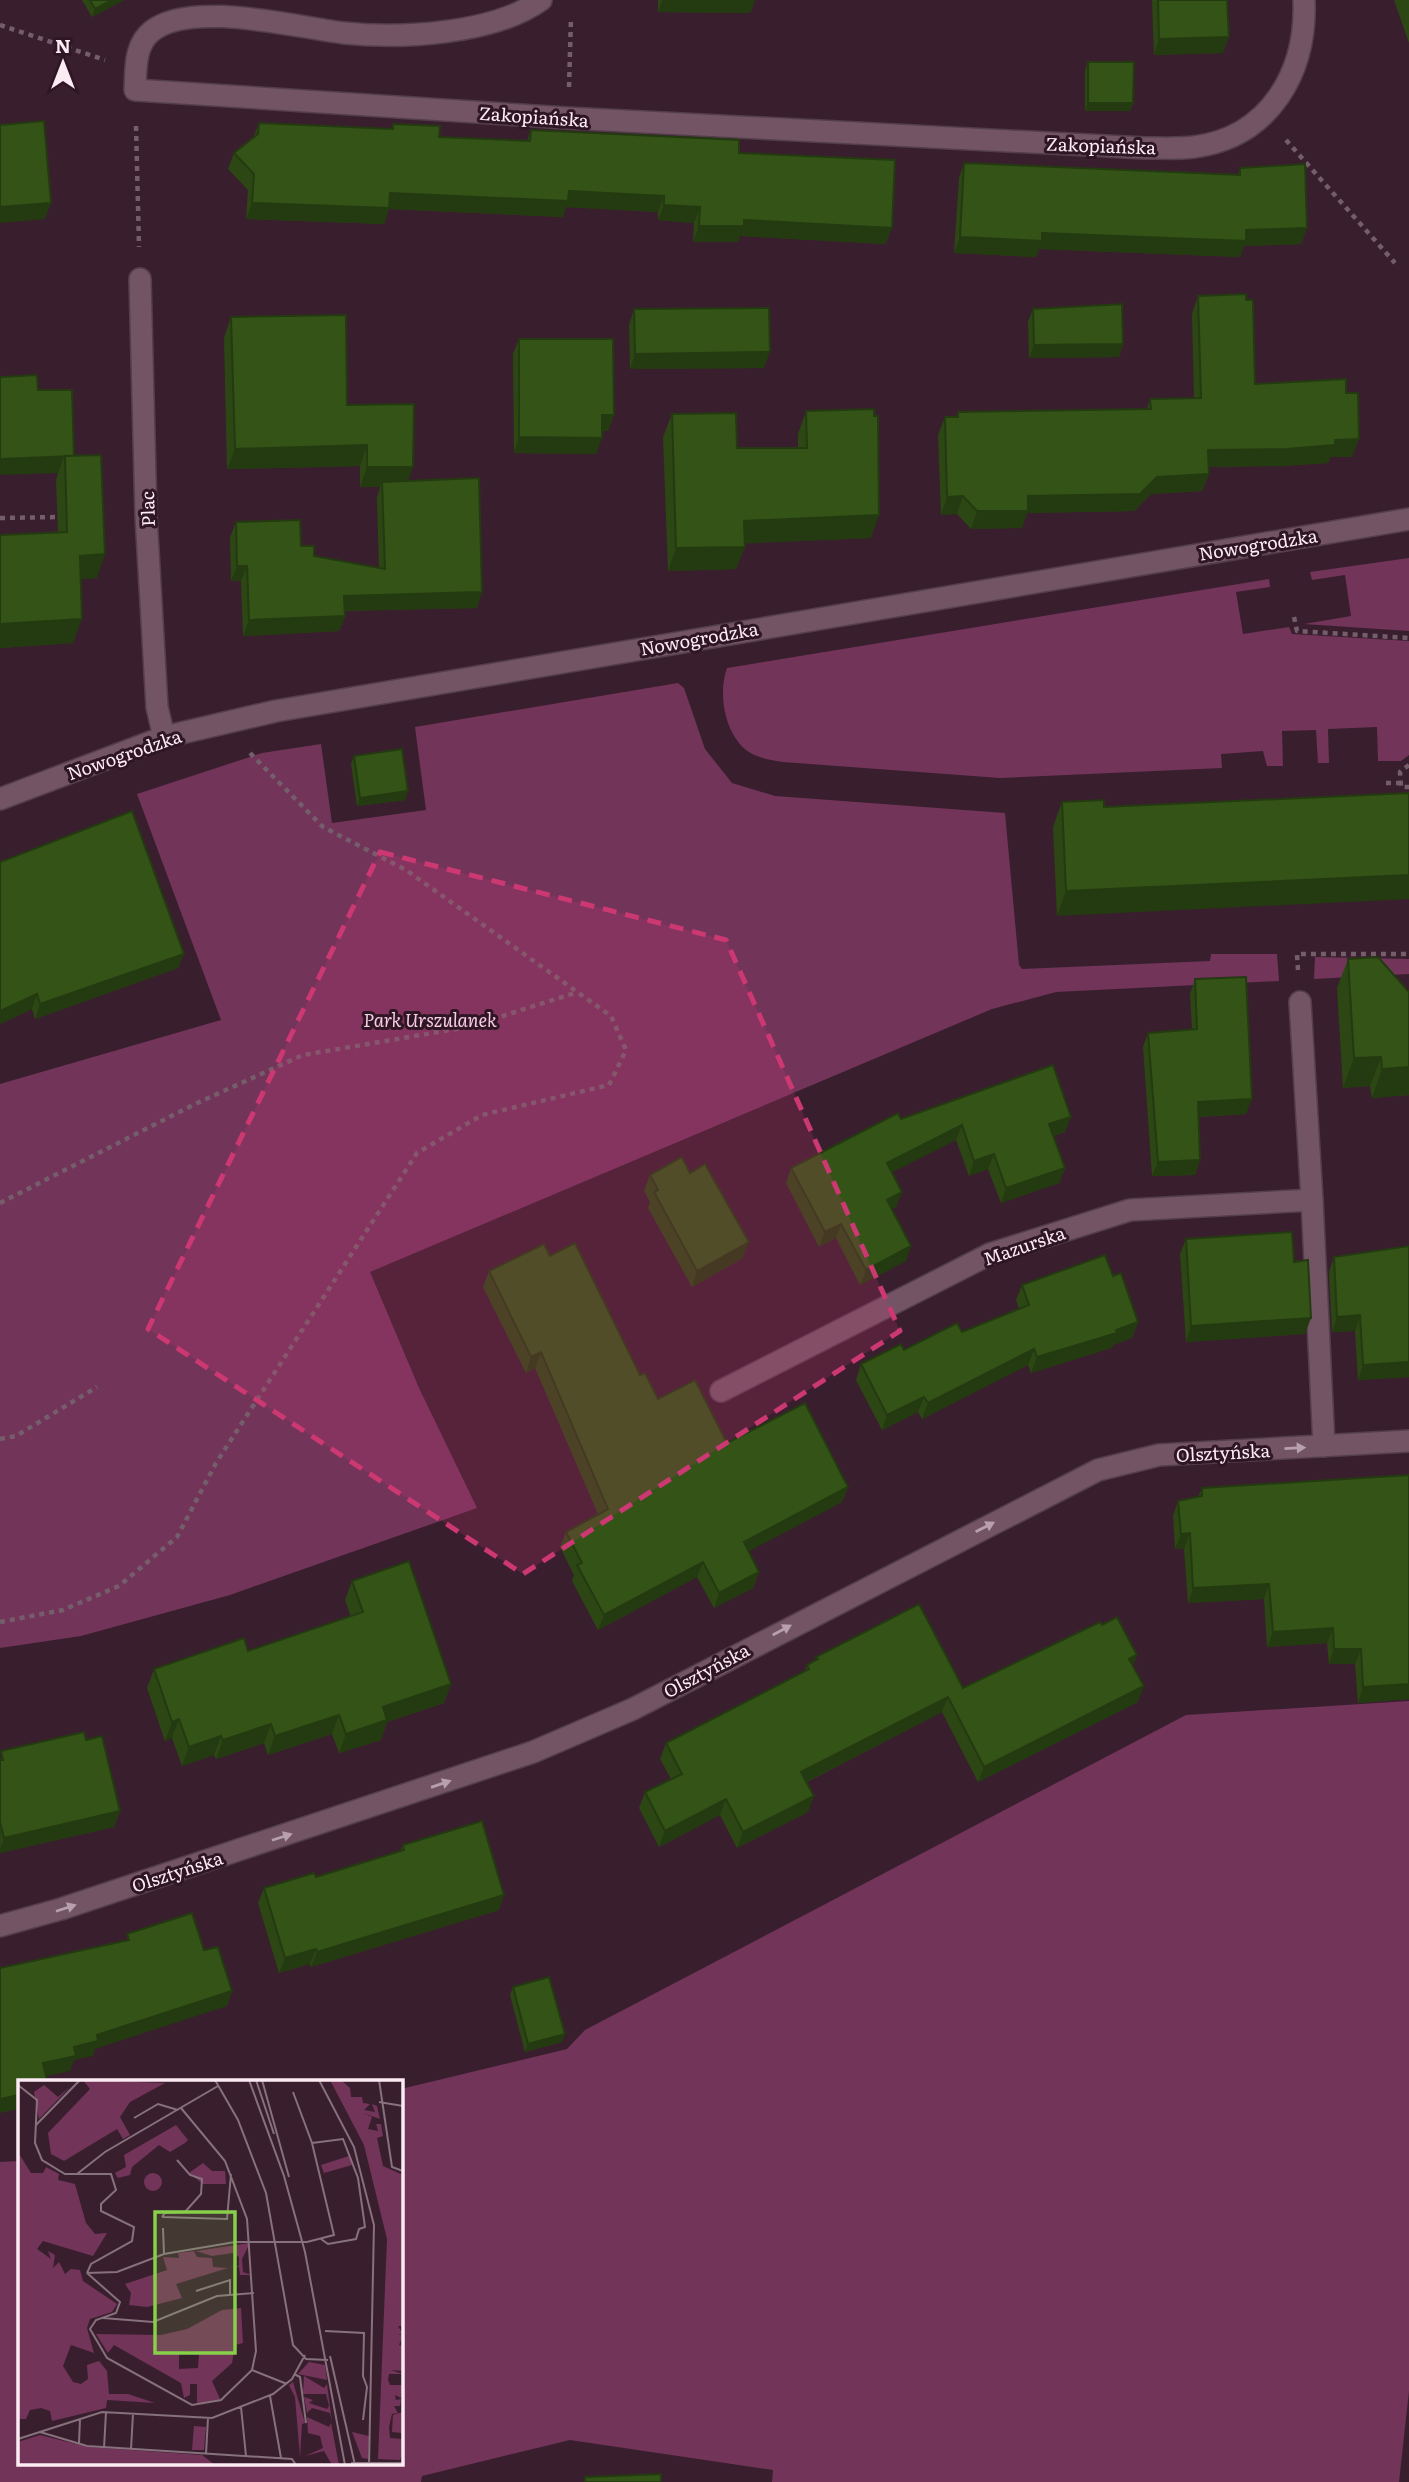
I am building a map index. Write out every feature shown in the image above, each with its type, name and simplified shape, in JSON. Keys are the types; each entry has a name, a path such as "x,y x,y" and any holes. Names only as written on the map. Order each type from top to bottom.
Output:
{"street":[{"path":"136,66 141,43 153,30 176,19 202,14 348,33 407,36 482,24 530,8 541,0"},
{"name":"Zakopiańska","path":"136,66 135,90 567,118 1145,148 1194,147 1233,135 1260,120 1286,89 1298,57 1304,0"},
{"name":"Plac","path":"140,279 147,530 157,707 164,737"},
{"name":"Nowogrodzka","path":"0,799 164,737 289,708 1409,519"},
{"path":"1300,1002 1324,1446"},
{"name":"Mazurska","path":"721,1391 990,1254 1130,1210 1312,1200"},
{"name":"Olsztyńska","path":"0,1926 74,1905 533,1752 633,1709 1098,1469 1159,1455 1409,1441"}],"path":[{"path":"567,118 571,13"},
{"path":"0,25 90,57 136,66"},
{"path":"135,126 140,279"},
{"path":"1282,135 1395,263"},
{"path":"0,519 70,517"},
{"path":"1294,617 1297,631 1409,638"},
{"path":"0,1622 63,1610 119,1586 177,1537 216,1463 417,1153 482,1115 609,1084 626,1050 611,1016 406,870 323,827 243,747"},
{"path":"1409,765 1401,772 1401,788 1409,788"},
{"path":"1387,783 1401,783"},
{"path":"1300,1002 1297,954 1409,954"},
{"path":"0,1203 195,1104 303,1055 468,1027 578,992"},
{"path":"0,1439 16,1436 97,1387"}],"highlighted area":[{"path":"380,852 726,940 900,1331 523,1574 148,1329"}],"green space":[{"path":"1409,558 1409,631 1304,624 1351,616 1345,575 1312,580 1310,572"},
{"path":"1269,579 1270,587 1236,592 1243,634 1289,627 1292,634 1409,641 1409,755 1401,761 1378,761 1377,727 1328,729 1329,763 1318,763 1316,730 1282,731 1283,766 1267,766 1263,751 1221,754 1222,768 1000,778 783,762 764,758 750,753 738,742 725,711 723,689 727,668"},
{"name":"Park Urszulanek","path":"678,683 684,688 705,749 732,783 775,796 1005,813 1019,965 1022,969 1210,961 1211,954 1277,954 1279,981 1056,992 992,1009 370,1272 419,1388 477,1508 230,1595 81,1636 0,1648 0,1084 221,1020 137,794 262,753 321,744 332,823 426,810 415,727"},
{"path":"1315,957 1409,959 1409,974 1314,979"},
{"path":"1409,1701 1409,2391 1399,2482 772,2482 773,2470 570,2440 422,2476 421,2482 0,2482 0,2162 18,2161 18,2464 402,2464 402,2089 567,2049 585,2030 1186,1715"}],"building":[{"path":"90,0 112,0 95,9"},
{"path":"1158,0 1227,0 1229,37 1159,39"},
{"path":"1088,62 1134,62 1133,103 1088,103"},
{"path":"44,121 51,203 0,207 0,125"},
{"path":"259,123 393,129 393,124 440,126 439,137 530,141 531,130 739,140 739,153 895,160 892,228 744,220 744,226 699,226 700,207 664,205 664,196 569,191 568,201 390,193 389,208 252,203 254,174 234,153 258,134"},
{"path":"964,163 1240,175 1240,168 1305,164 1307,228 1246,230 1246,241 1042,233 1042,241 960,237"},
{"path":"1246,294 1246,300 1253,300 1255,384 1346,379 1346,393 1358,393 1359,439 1335,440 1335,445 1287,449 1208,450 1209,474 1157,477 1140,494 1028,496 1028,511 977,511 963,496 947,497 945,417 958,417 958,412 1151,409 1150,399 1201,398 1198,296"},
{"path":"1122,304 1123,344 1034,345 1033,309"},
{"path":"769,308 770,352 635,354 634,309"},
{"path":"346,315 347,405 414,404 413,467 367,467 367,445 235,449 231,317"},
{"path":"519,339 613,339 614,415 602,415 602,438 519,437"},
{"path":"37,375 38,390 72,390 74,456 0,459 0,377"},
{"path":"874,409 874,416 878,416 879,515 744,521 745,547 676,548 672,414 736,413 737,448 807,448 806,411"},
{"path":"101,455 105,554 80,556 82,619 0,624 0,535 67,532 65,456"},
{"path":"479,478 482,592 344,596 345,616 249,620 247,566 237,566 236,522 300,520 301,546 314,546 314,556 385,569 382,482"},
{"path":"402,749 408,791 360,798 354,756"},
{"path":"1409,793 1409,875 1066,891 1062,802 1104,800 1104,807"},
{"path":"132,811 184,954 40,1004 37,994 0,1011 0,862"},
{"path":"1378,957 1409,992 1409,1067 1382,1069 1381,1057 1354,1058 1348,959"},
{"path":"1246,977 1252,1099 1198,1102 1200,1160 1158,1162 1148,1033 1197,1029 1195,979"},
{"path":"1053,1065 1071,1117 1049,1124 1065,1168 1006,1188 994,1154 974,1161 962,1125 887,1163 902,1192 887,1200 911,1246 866,1270 841,1224 825,1232 791,1168 898,1113 901,1119"},
{"path":"682,1157 690,1173 705,1164 749,1242 697,1271 654,1192 658,1190 650,1175"},
{"path":"1292,1232 1294,1262 1308,1260 1311,1318 1191,1326 1186,1239"},
{"path":"575,1243 640,1375 645,1373 658,1399 695,1380 727,1443 805,1403 848,1487 744,1542 759,1572 719,1593 703,1562 604,1615 577,1565 582,1563 566,1532 608,1509 541,1352 531,1357 489,1271 544,1244 550,1256"},
{"path":"1409,1246 1409,1362 1363,1365 1360,1315 1337,1317 1334,1257"},
{"path":"1105,1255 1113,1276 1121,1273 1138,1322 1116,1330 1117,1333 1037,1357 1034,1349 928,1403 924,1397 887,1415 861,1364 901,1344 904,1350 957,1323 962,1332 1029,1305 1022,1285"},
{"path":"1409,1475 1409,1684 1363,1687 1361,1649 1334,1649 1333,1628 1273,1632 1269,1584 1193,1588 1190,1533 1181,1534 1178,1501 1202,1496 1202,1488"},
{"path":"409,1561 451,1684 383,1707 387,1720 346,1734 339,1715 275,1736 271,1724 223,1740 221,1736 189,1747 179,1719 172,1722 154,1669 244,1638 248,1651 363,1612 352,1581"},
{"path":"919,1604 963,1688 1100,1622 1102,1625 1117,1617 1137,1655 1129,1659 1144,1686 984,1767 948,1697 801,1772 814,1796 743,1832 726,1799 665,1831 645,1792 682,1774 666,1743 809,1669 807,1665 818,1659 816,1657"},
{"path":"84,1732 86,1740 102,1736 120,1811 4,1838 0,1822 0,1760 3,1760 1,1751"},
{"path":"482,1821 504,1895 317,1952 316,1949 285,1958 264,1888 314,1873 316,1877 404,1850 403,1845"},
{"path":"192,1913 204,1950 218,1947 232,1991 97,2035 98,2041 74,2047 76,2056 43,2063 47,2080 18,2080 18,2095 0,2099 0,1968 129,1940 127,1934"},
{"path":"549,1977 565,2034 528,2044 513,1987"},
{"path":"661,2474 661,2482 585,2482 585,2477"}]}
